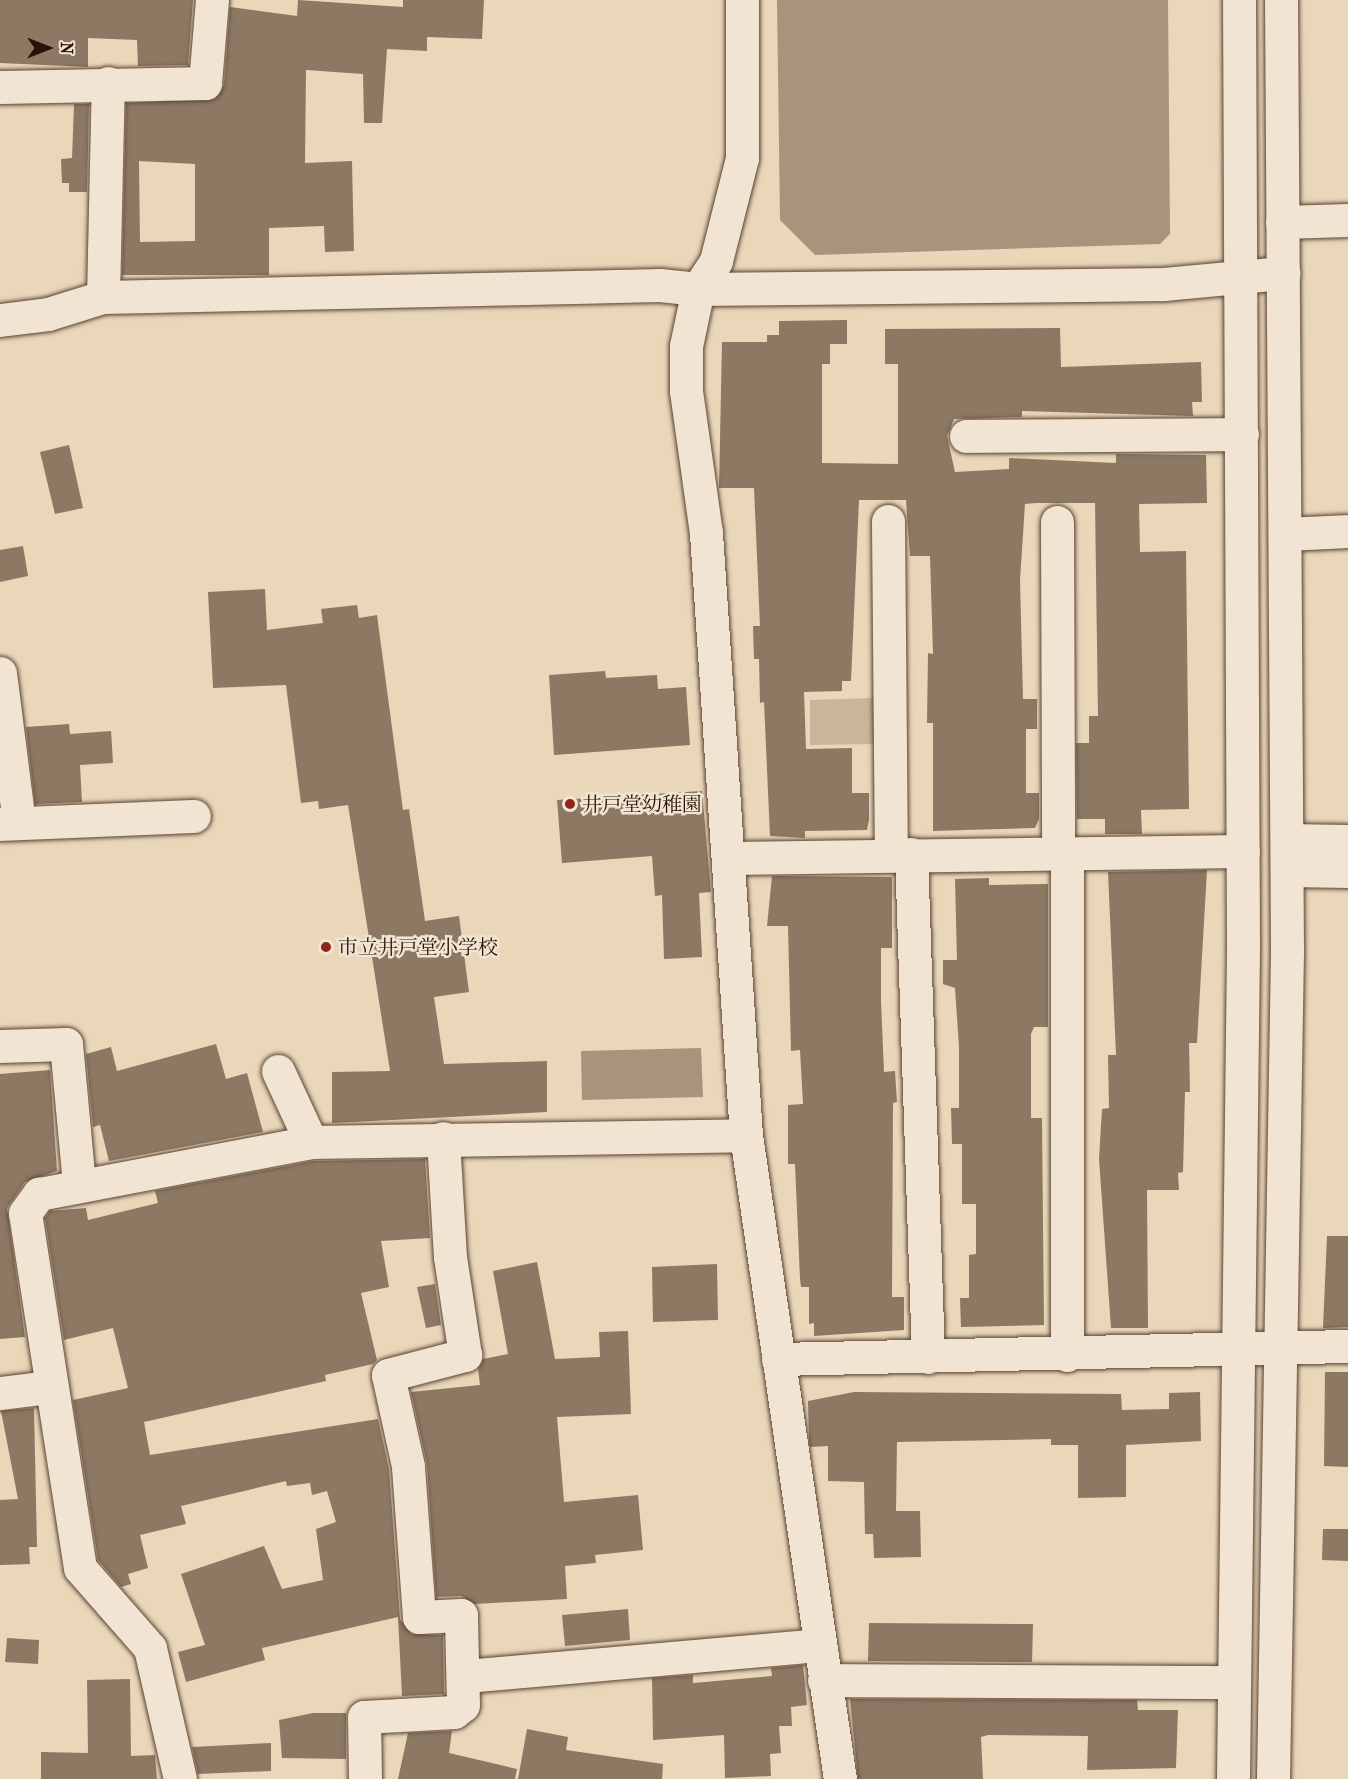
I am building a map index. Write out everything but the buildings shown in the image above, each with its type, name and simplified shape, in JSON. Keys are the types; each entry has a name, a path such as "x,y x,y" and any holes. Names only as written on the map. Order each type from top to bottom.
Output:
{"street":[{"path":"0,87 204,83 212,0"},
{"path":"742,0 742,158 716,261 698,289 686,346 686,391 706,533 730,858 746,1135 840,1779"},
{"path":"1233,1779 1243,851 1239,0"},
{"path":"1273,1779 1287,855 1281,0"},
{"path":"103,297 108,84"},
{"path":"1282,222 1348,220"},
{"path":"0,320 48,314 103,297 660,285 698,289 1164,284 1283,273"},
{"path":"966,436 1242,434"},
{"path":"888,521 901,854 928,1357"},
{"path":"1057,522 1063,853 1067,1354"},
{"path":"1286,534 1348,531"},
{"path":"0,673 10,823 194,816"},
{"path":"1287,855 1348,841"},
{"path":"730,858 1243,851"},
{"path":"1287,855 1348,871"},
{"path":"0,1046 66,1044 79,1185"},
{"path":"278,1071 311,1142"},
{"path":"180,1779 150,1648 80,1568 48,1387 25,1213 39,1194 311,1142 443,1138 746,1135"},
{"path":"366,1779 364,1717 454,1712 463,1706 465,1676 461,1615 419,1617 408,1466 388,1375 465,1355 450,1257 443,1138"},
{"path":"778,1359 1239,1352 1281,1347 1348,1346"},
{"path":"0,1393 48,1387"},
{"path":"465,1676 819,1645"},
{"path":"824,1680 1233,1682"}],"shaded area":[{"path":"777,0 1168,0 1170,234 1160,244 815,255 780,220"},
{"path":"873,698 875,744 810,745 810,700"},
{"path":"701,1048 703,1097 582,1100 581,1051"}],"place":[{"name":"井戸堂幼稚園","path":"570,804"},
{"name":"市立井戸堂小学校","path":"326,947"}]}
